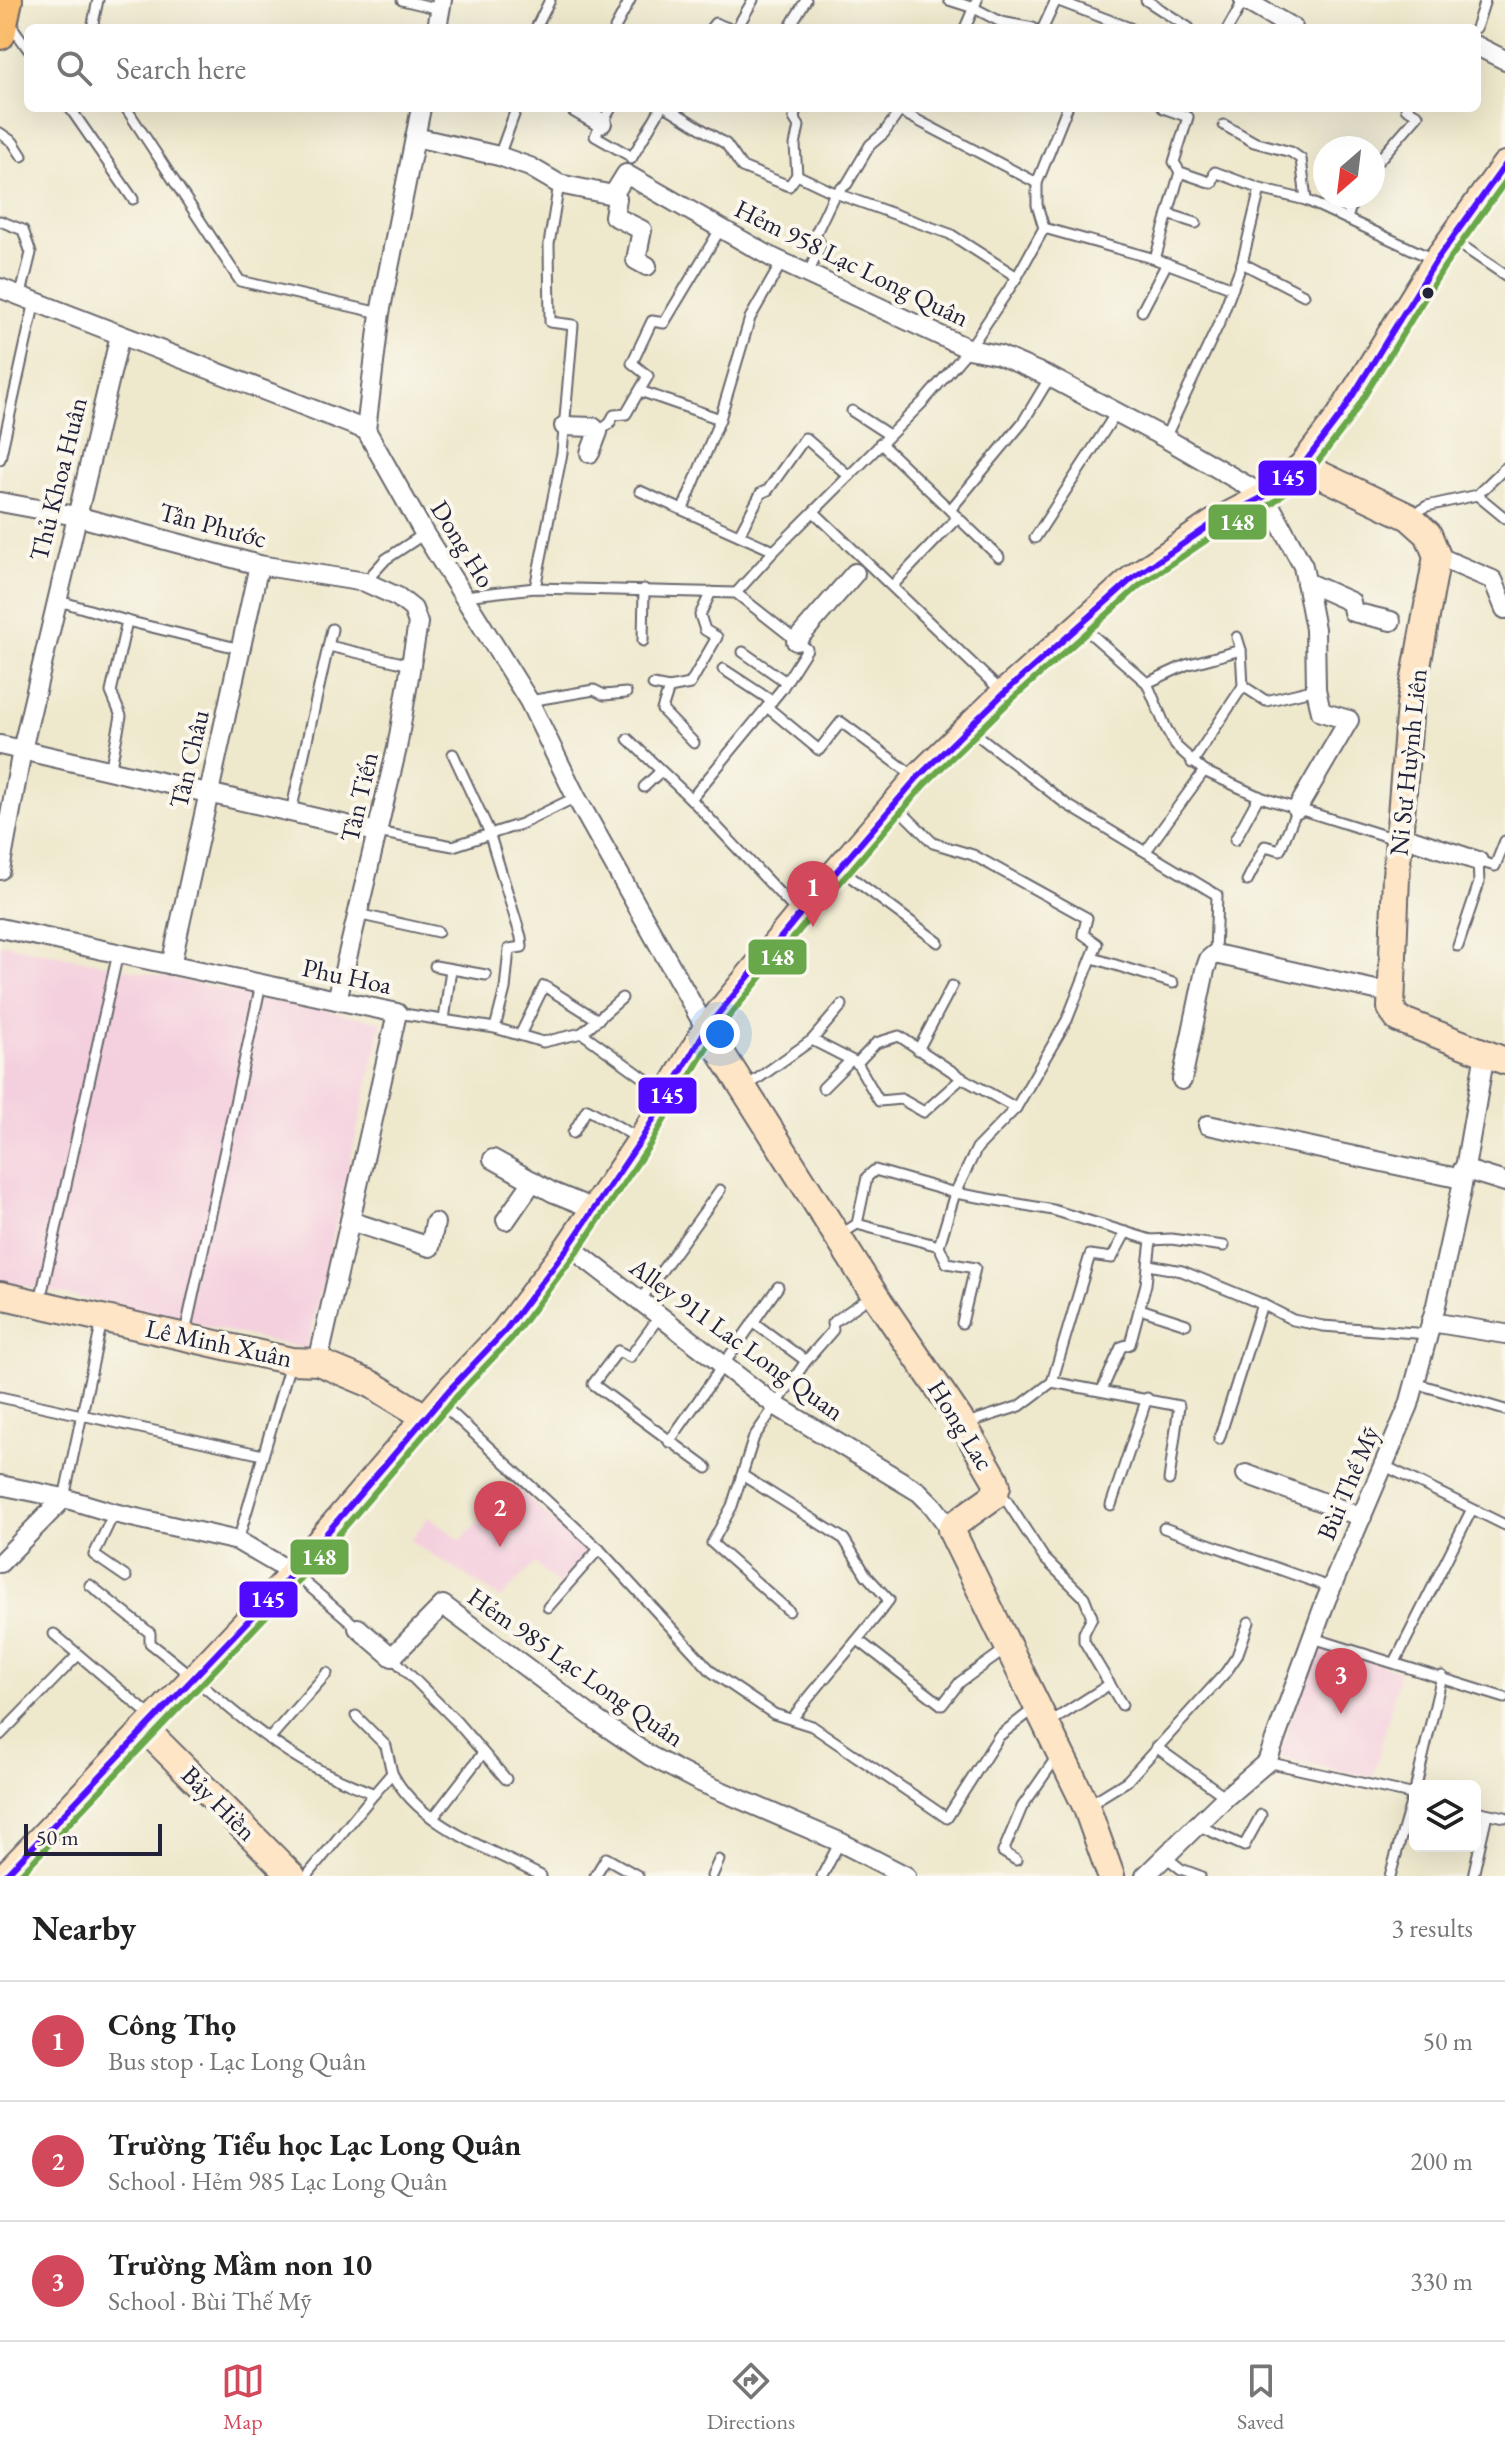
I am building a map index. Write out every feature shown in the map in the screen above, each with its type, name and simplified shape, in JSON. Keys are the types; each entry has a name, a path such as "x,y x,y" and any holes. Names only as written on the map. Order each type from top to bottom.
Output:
{"street":[{"path":"1247,1 1286,24"},
{"path":"438,24 441,4"},
{"path":"1481,48 1505,60"},
{"path":"0,288 366,430 380,313 420,112"},
{"path":"415,137 499,156 530,167 559,184 613,195 617,199 614,216 642,230 636,260 647,266"},
{"path":"613,195 629,165"},
{"name":"Hẻm 958 Lạc Long Quân","path":"629,165 721,228 782,262 969,349 999,355 1050,377 1265,496"},
{"path":"5,1876 293,1573 504,1332 569,1246 641,1140 706,1029 917,778 1004,693 1133,578 1212,524 1265,496 1302,466 1340,416 1436,261 1505,165"},
{"name":"Thủ Khoa Huân","path":"0,870 22,750 120,335"},
{"path":"564,426 593,427 598,432 590,453"},
{"name":"Dong Ho","path":"366,430 424,533 529,701 576,797 706,1029"},
{"path":"1302,466 1409,517 1428,534 1437,556 1493,580 1505,609"},
{"path":"1265,496 1303,566 1315,629 1316,689 1321,712 1349,720 1297,809"},
{"name":"Tân Phước","path":"0,502 76,516 259,565 365,582 398,597 409,606"},
{"name":"Ni Sư Huỳnh Liên","path":"1389,993 1410,705 1437,556"},
{"name":"Tân Châu","path":"171,965 259,565"},
{"path":"801,645 855,573"},
{"path":"1306,582 1351,602 1353,612 1391,621"},
{"name":"Tân Tiến","path":"337,1000 397,748 418,623 409,606"},
{"path":"0,745 377,832"},
{"path":"1399,837 1478,861"},
{"name":"Phu Hoa","path":"0,928 397,1013"},
{"path":"1182,1080 1205,970 1209,959 1215,954 1389,993 1392,1013 1398,1019 1500,1058"},
{"path":"318,1362 397,1013"},
{"name":"Hong Lac","path":"706,1029 745,1089 847,1230 874,1294 963,1424 997,1486 994,1496 951,1530"},
{"name":"Bùi Thế Mỹ","path":"1145,1876 1226,1797 1267,1762 1332,1588 1385,1466 1415,1383 1463,1174 1500,1058"},
{"path":"1208,1125 1505,1182"},
{"path":"493,1159 552,1192 594,1209"},
{"path":"506,1220 533,1181"},
{"path":"350,1221 430,1247 435,1223"},
{"name":"Alley 911 Lac Long Quan","path":"569,1246 775,1405 919,1492 951,1530"},
{"name":"Lê Minh Xuân","path":"0,1295 291,1361 318,1362 433,1410"},
{"path":"1430,1328 1505,1334"},
{"path":"1246,1474 1362,1517"},
{"path":"0,1485 238,1541 293,1573"},
{"path":"0,1563 64,1498"},
{"path":"951,1530 1086,1806 1111,1876"},
{"name":"Hẻm 985 Lạc Long Quân","path":"392,1657 443,1605 650,1756 700,1782 840,1842 903,1875"},
{"path":"358,1628 392,1657"},
{"name":"Bảy Hiền","path":"151,1725 292,1876"}],"lane":[{"path":"93,24 98,0"},
{"path":"402,0 441,4"},
{"path":"538,24 550,0"},
{"path":"617,24 630,0"},
{"path":"739,24 753,0"},
{"path":"791,24 806,0"},
{"path":"949,0 976,4 1001,22 1012,24"},
{"path":"1045,24 1056,0 1119,24"},
{"path":"1146,0 1183,24"},
{"path":"1477,24 1485,0"},
{"path":"1231,24 1247,1"},
{"path":"967,24 976,4"},
{"path":"4,16 24,44"},
{"path":"73,112 133,199"},
{"path":"129,112 240,281 380,313"},
{"path":"499,156 515,112"},
{"path":"607,116 595,136 629,165 659,112"},
{"path":"674,112 726,144 742,167 789,186 797,175 795,145 799,126 794,118 795,112"},
{"path":"808,274 821,245 815,235 835,193 847,184 870,145 884,133 896,112"},
{"path":"904,112 1037,183"},
{"path":"736,593 924,401 969,349 1017,277 1044,228 1037,205 1037,183 1065,112"},
{"path":"1191,112 1174,162 1180,172 1212,183 1215,172 1260,189 1306,200 1436,261"},
{"path":"1385,153 1418,115 1413,112"},
{"path":"1224,125 1254,142 1291,152 1301,159 1306,200"},
{"path":"0,133 13,142 22,156"},
{"path":"1155,259 1180,172"},
{"path":"797,175 835,193 950,234 1017,277"},
{"path":"535,588 562,453 573,325 550,322 549,244 559,184"},
{"path":"1165,438 1233,288 1260,189"},
{"path":"1347,219 1350,208"},
{"path":"1168,214 1196,223"},
{"path":"0,221 23,230 31,253 28,298 0,459"},
{"path":"598,432 609,424 614,415 626,414 640,391 648,376 632,363 652,321 664,323 721,228"},
{"path":"1044,228 1155,259 1233,288"},
{"path":"1452,238 1505,275"},
{"path":"683,509 720,419 750,318 782,262"},
{"path":"1142,311 1167,263"},
{"path":"1242,263 1304,295"},
{"path":"893,585 954,514 1023,422 1050,377"},
{"path":"640,391 720,419"},
{"path":"852,411 889,435"},
{"path":"1035,538 1116,413"},
{"path":"739,535 761,493 768,490 805,438 849,476"},
{"path":"880,443 999,557"},
{"path":"1409,517 1427,506 1477,495 1505,468"},
{"path":"640,491 774,551"},
{"path":"1477,495 1505,518"},
{"path":"814,512 1004,693"},
{"path":"365,582 386,559 424,533"},
{"path":"464,596 535,588 736,593 801,645 786,682 691,799"},
{"path":"643,641 644,589"},
{"path":"653,685 669,688 690,684 717,637 705,630 700,615 711,592"},
{"path":"56,600 241,649"},
{"path":"110,771 121,716 111,692 127,621"},
{"path":"1079,624 1147,683 1176,746 1204,771 1297,809 1399,837"},
{"path":"291,812 332,629"},
{"path":"1192,763 1243,686 1237,637"},
{"path":"329,646 368,649 411,665"},
{"path":"1147,683 1186,665 1241,650"},
{"path":"743,652 786,682"},
{"path":"723,669 769,704 819,750 841,722 917,778"},
{"path":"1243,686 1266,701 1316,689"},
{"path":"669,688 662,710 694,743"},
{"path":"529,701 594,690 604,695 626,693"},
{"path":"969,728 1066,804 1217,895 1215,954"},
{"path":"628,739 691,799 799,915"},
{"path":"453,754 489,834 521,937 522,947 509,949 505,989 495,1028"},
{"path":"644,787 661,771"},
{"path":"1146,851 1204,771"},
{"path":"1235,840 1259,796"},
{"path":"377,832 453,846 521,824 576,797"},
{"path":"894,804 933,843 973,855 1087,918 1083,934 1097,944 1067,1020 1016,1108 977,1148 955,1193 939,1246 947,1263 975,1268 962,1323"},
{"path":"1247,881 1265,846 1280,850 1297,809"},
{"path":"1458,946 1479,883 1478,861 1495,866 1505,841"},
{"path":"840,869 938,942"},
{"path":"357,914 438,932"},
{"path":"39,1304 118,953"},
{"path":"1093,958 1173,983"},
{"path":"435,966 486,975"},
{"path":"444,1020 451,969"},
{"path":"185,1337 261,984"},
{"path":"520,1035 544,986 598,1020"},
{"path":"918,1050 952,986"},
{"path":"622,998 582,1033 666,1093"},
{"path":"745,1089 812,1040 842,1005"},
{"name":"Phu Hoa","path":"397,1013 495,1028 543,1042 582,1033"},
{"path":"823,1088 876,1043 899,1036 962,1078 1016,1108"},
{"path":"812,1040 853,1062 879,1101 901,1099 924,1112 962,1078"},
{"path":"573,1133 587,1109 641,1140"},
{"path":"939,1246 847,1230 867,1177 875,1170 955,1193 1053,1210 1151,1240 1171,1239 1224,1246"},
{"path":"639,1302 720,1190"},
{"path":"963,1424 1020,1406 1052,1382 1090,1255 1112,1258 1126,1232"},
{"path":"1102,1390 1121,1347 1130,1344 1149,1265 1151,1240"},
{"path":"1149,1265 1182,1271 1293,1320 1323,1326 1430,1328"},
{"path":"669,1442 778,1287"},
{"path":"789,1611 712,1543 732,1506 754,1437 806,1361 833,1330 832,1323 874,1294"},
{"path":"1219,1439 1262,1304"},
{"path":"1140,1309 1186,1324"},
{"path":"659,1317 630,1357 618,1351 593,1384 707,1468"},
{"path":"64,1498 103,1319"},
{"path":"753,1322 806,1361"},
{"path":"238,1541 291,1361"},
{"path":"1052,1382 1179,1406 1169,1480"},
{"path":"1415,1383 1505,1410"},
{"path":"0,1397 263,1455"},
{"path":"1111,1505 1147,1398"},
{"path":"433,1410 599,1549 712,1672 774,1714 812,1726 947,1818 999,1736 1110,1684"},
{"path":"1385,1466 1471,1511 1505,1525"},
{"path":"742,1475 844,1539 866,1575 889,1600 792,1719"},
{"path":"997,1486 1044,1558 1084,1597 1092,1617 1084,1633 1084,1641 1122,1705"},
{"path":"1395,1662 1471,1511"},
{"path":"114,1513 94,1555 126,1577"},
{"path":"1164,1528 1332,1588"},
{"path":"548,1607 599,1549"},
{"path":"293,1573 358,1628"},
{"path":"90,1585 150,1633 150,1643 269,1739 328,1775 374,1794"},
{"path":"1086,1806 1127,1781 1226,1672 1237,1656 1249,1622"},
{"path":"54,1634 151,1725"},
{"path":"1313,1638 1505,1698"},
{"path":"858,1640 942,1705 960,1682 1008,1647"},
{"path":"0,1735 78,1655"},
{"path":"392,1657 456,1721 506,1779"},
{"path":"269,1739 327,1673"},
{"path":"1418,1780 1442,1676"},
{"path":"356,1716 386,1746 392,1773 405,1793 433,1818 541,1876"},
{"path":"1156,1747 1226,1797"},
{"path":"1016,1860 1003,1852 1022,1807 1060,1752"},
{"path":"433,1818 483,1753"},
{"path":"1267,1762 1409,1790"},
{"path":"307,1876 392,1773"},
{"path":"1390,1876 1409,1811"},
{"path":"1481,1812 1505,1817"},
{"path":"1473,1876 1487,1814"},
{"path":"1197,1825 1244,1846 1261,1815"},
{"path":"822,1876 840,1842"},
{"path":"1166,1857 1181,1869 1200,1876"},
{"path":"595,1876 606,1858 638,1876"},
{"path":"712,1876 719,1860"}],"shaded area":[{"path":"0,943 382,1022 307,1349 0,1280"},
{"path":"515,1486 587,1553 558,1585 535,1563 501,1598 411,1541 428,1517 461,1540"},
{"path":"1318,1646 1400,1671 1373,1778 1278,1757"}],"transit line":[{"name":"145","path":"5,1876 284,1583 450,1389 504,1332 569,1246 641,1140 706,1029 917,778 1004,693 1133,578 1212,524 1265,496 1302,466 1340,416 1436,261 1505,165"},
{"name":"148","path":"19,1876 291,1590 457,1396 512,1338 577,1252 649,1146 714,1035 924,785 1011,700 1139,586 1217,533 1271,504 1309,473 1349,421 1444,267 1505,182"}],"place":[{"name":"Công Thọ","path":"813,927"},
{"name":"Trường Tiểu học Lạc Long Quân","path":"500,1547"},
{"name":"Trường Mầm non 10","path":"1341,1714"}]}
